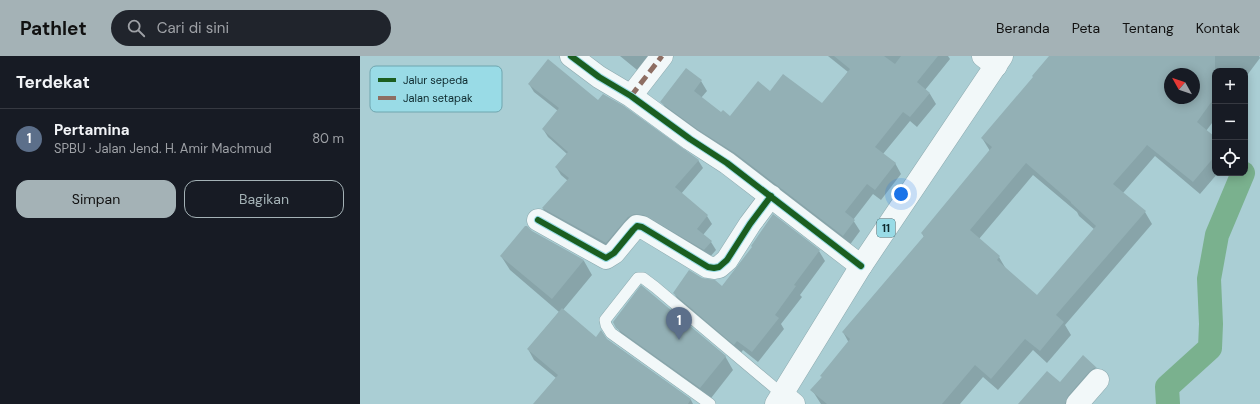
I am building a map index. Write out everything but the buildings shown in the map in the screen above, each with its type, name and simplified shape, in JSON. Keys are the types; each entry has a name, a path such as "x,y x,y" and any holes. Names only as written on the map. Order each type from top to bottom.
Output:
{"main road":[{"path":"571,56 599,77 631,96 690,139 727,163 861,266"},
{"path":"631,96 662,56"},
{"name":"11","path":"784,401 861,266 994,59"},
{"path":"538,220 606,258 614,253 637,226 642,227 708,267 719,268 727,260 750,224 771,196"},
{"path":"1077,404 1098,380"}],"lane":[{"path":"710,404 611,333 606,325 605,320 638,278 643,278 655,287 784,401"}],"waterway":[{"path":"1168,404 1167,387 1210,348 1211,324 1209,279 1217,235 1242,176"}],"marked path":[{"path":"631,96 662,56"}],"cycle path":[{"path":"571,56 599,77 631,96 690,139 727,163 861,266"},
{"path":"538,220 606,258 614,253 637,226 642,227 708,267 714,268 719,267 727,260 750,224 771,196"}],"place":[{"name":"Pertamina","path":"679,340"}]}
